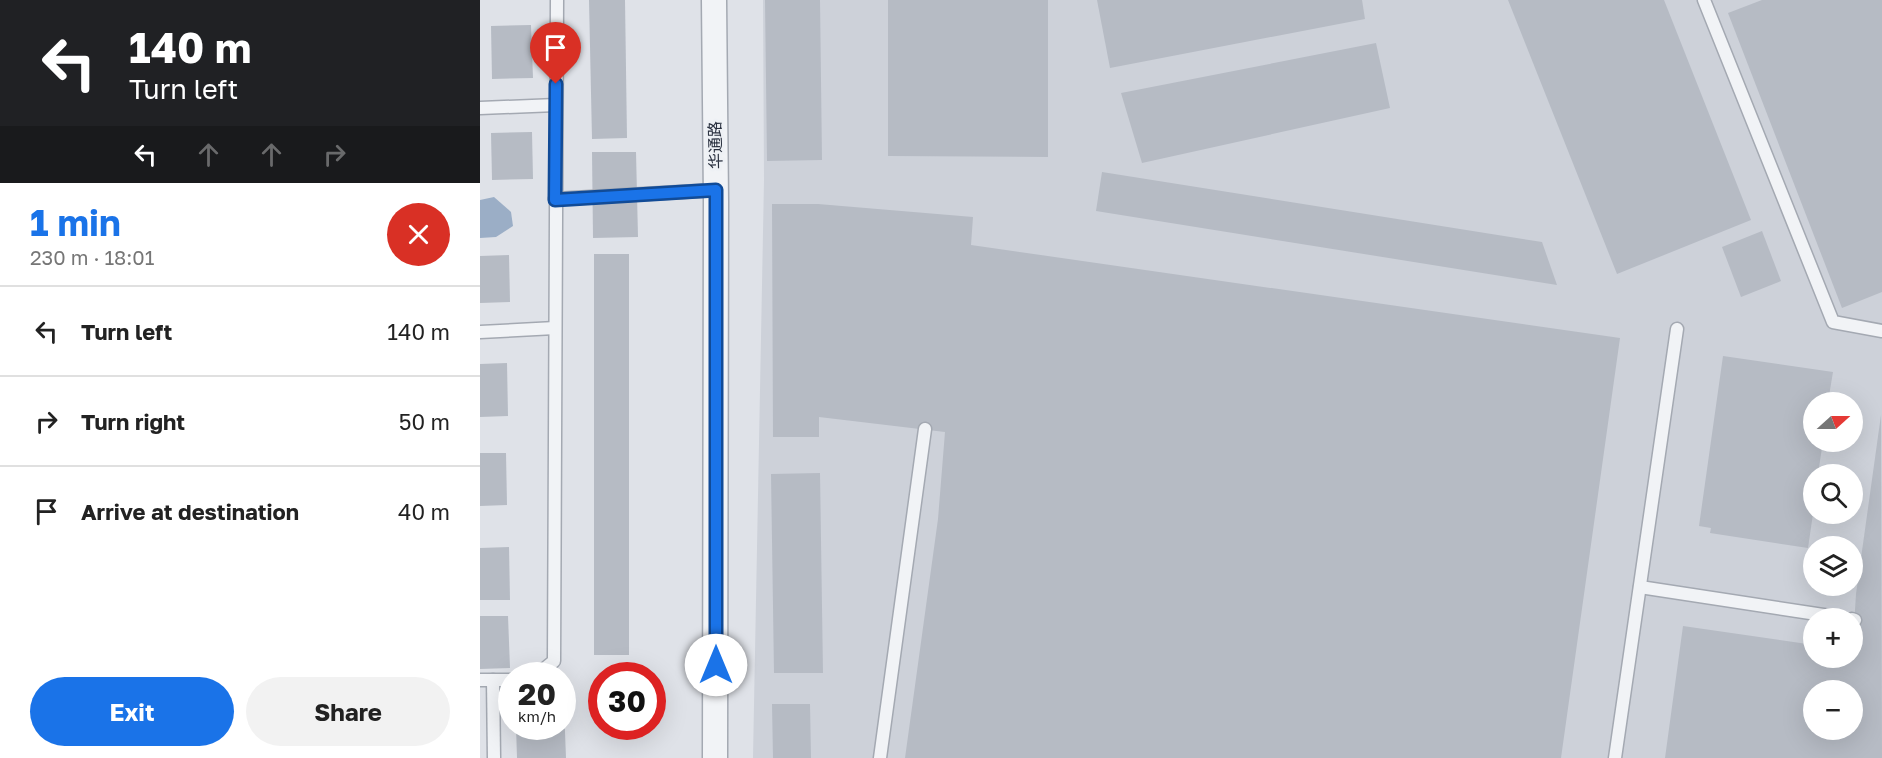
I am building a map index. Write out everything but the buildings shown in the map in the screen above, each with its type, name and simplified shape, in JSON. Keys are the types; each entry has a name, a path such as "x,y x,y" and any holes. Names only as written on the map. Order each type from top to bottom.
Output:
{"street":[{"name":"华通路","path":"714,0 715,758"}],"lane":[{"path":"553,662 557,0"},
{"path":"1704,0 1833,322 1882,331"},
{"path":"480,108 556,105"},
{"path":"555,200 716,190"},
{"path":"480,332 555,328"},
{"path":"1615,758 1677,329"},
{"path":"880,758 925,429"},
{"path":"1640,587 1803,612"},
{"path":"486,680 494,758"}],"shaded area":[{"path":"763,0 1882,0 1882,758 753,758 764,180"}],"water":[{"path":"494,197 511,212 513,226 496,237 480,238 480,200"}],"route":[{"path":"556,84 555,200 716,190 716,665"}]}
